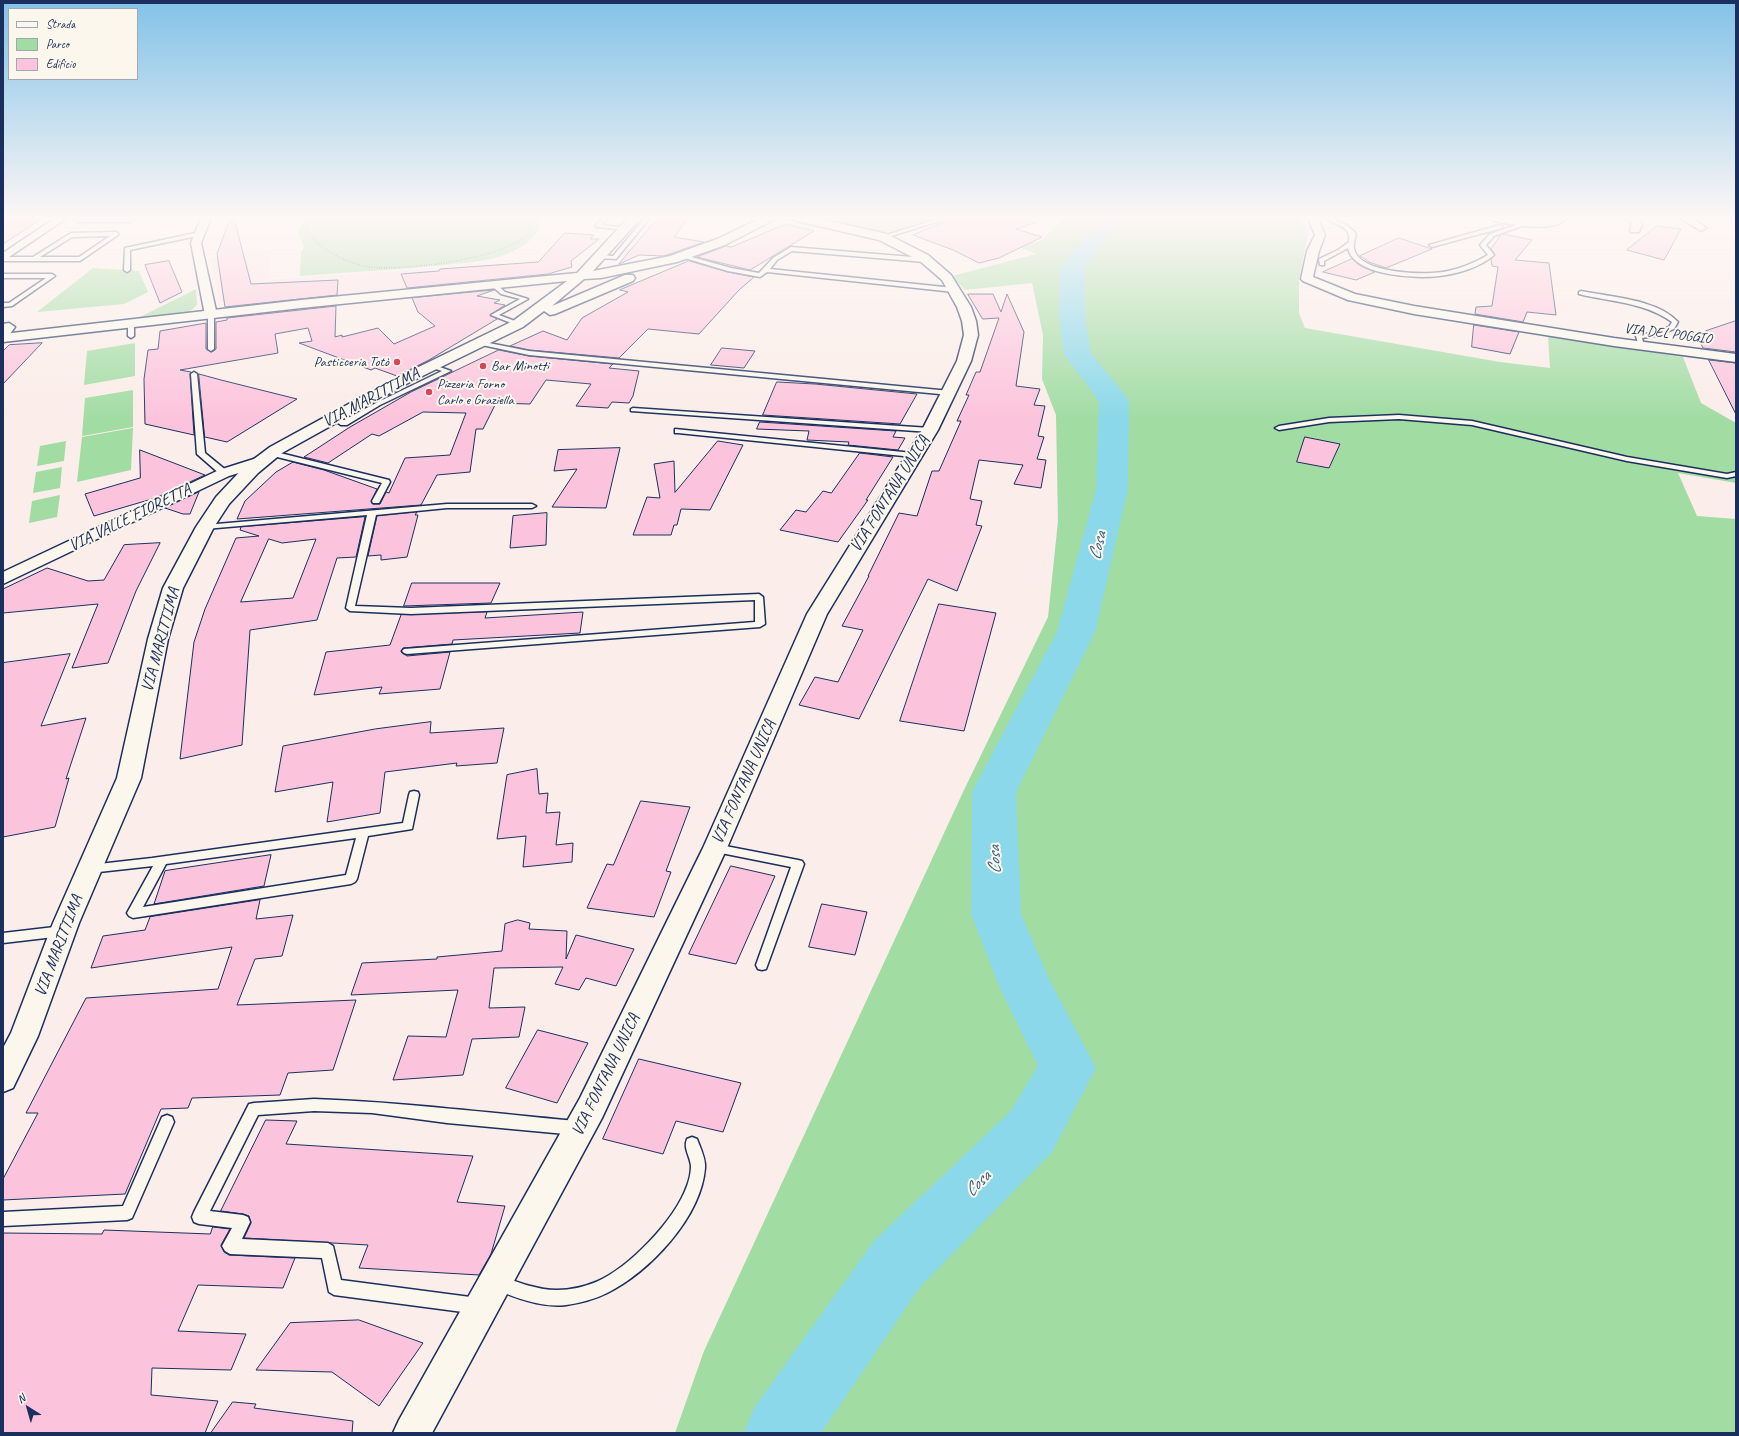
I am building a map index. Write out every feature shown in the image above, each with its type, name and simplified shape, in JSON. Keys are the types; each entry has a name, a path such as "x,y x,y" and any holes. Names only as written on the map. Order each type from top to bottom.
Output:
{"main road":[{"path":"4,331 131,330 211,315 502,285"},
{"name":"VIA MARITTIMA","path":"3,1078 24,1036 89,869 129,778 158,639 173,588 205,527 229,493 266,457 334,418 373,402 402,387 432,366 518,324 570,285"},
{"path":"518,324 612,285"},
{"name":"VIA FONTANA UNICA","path":"412,1433 580,1129 715,848 817,614 913,455 930,430 950,393 964,361 972,335 964,307 952,285"}],"street":[{"path":"205,285 211,315"},
{"name":"VIA DEL POGGIO","path":"1322,285 1352,297 1414,310 1641,346 1736,358"},
{"name":"VIA VALLE FIORETTA","path":"3,579 224,473 266,457"}],"lane":[{"path":"3,305 10,305 39,285"},
{"path":"907,285 954,290"},
{"path":"494,286 503,293 524,298 494,315 518,324"},
{"path":"1580,293 1653,308 1669,316 1675,322 1672,328 1652,335 1638,337 1641,346"},
{"path":"211,315 211,348"},
{"path":"479,343 529,353 950,393"},
{"path":"194,374 201,454 224,473"},
{"path":"633,410 930,430"},
{"path":"1278,428 1329,420 1399,417 1449,420 1493,426 1632,460 1727,476 1736,474"},
{"path":"678,431 913,455"},
{"path":"266,457 386,482 376,501"},
{"path":"205,527 447,506 532,506"},
{"path":"372,513 350,608 411,611 758,598 760,624 408,651"},
{"path":"89,869 408,826 414,795"},
{"path":"162,860 133,913 351,879 363,832"},
{"path":"715,848 798,864 762,965"},
{"path":"3,938 64,931"},
{"path":"482,1306 334,1287 328,1251 230,1246 243,1222 199,1217 254,1109 314,1105 372,1107 580,1129"},
{"path":"3,1219 127,1213 167,1122"},
{"path":"496,1282 536,1295 565,1297 600,1288 629,1271 652,1251 676,1221 691,1194 698,1167 692,1144"}],"shaded area":[{"path":"216,285 281,285 274,303 241,306 219,301"},
{"path":"327,285 433,285 433,286 324,297"}],"green space":[{"path":"71,285 145,285 148,292 124,304 37,312"},
{"path":"960,285 1013,285 965,290"},
{"path":"1032,285 1299,285 1299,313 1305,328 1500,362 1550,368 1548,336 1683,357 1701,403 1736,423 1736,483 1678,473 1697,516 1736,519 1736,1433 675,1433 704,1351 964,790 1048,617 1058,521 1056,415 1042,379 1043,335"},
{"path":"196,289 197,305 190,311 175,315 134,320"},
{"path":"135,343 135,376 84,385 87,351"},
{"path":"133,390 133,427 82,436 85,398"},
{"path":"133,428 131,470 77,482 82,437"},
{"path":"66,441 64,461 37,466 40,446"},
{"path":"62,467 60,488 33,493 36,472"},
{"path":"60,495 57,517 29,523 32,501"}],"building":[{"path":"153,285 179,285 182,292 160,303"},
{"path":"222,285 338,285 337,295 225,307"},
{"path":"406,285 437,285 407,288"},
{"path":"632,285 745,285 699,334 648,329 619,358 529,350 510,346 543,331 567,340 582,318 628,292 620,290"},
{"path":"1495,285 1552,285 1556,315 1527,312 1523,322 1475,314 1476,307 1492,306"},
{"path":"494,290 477,296 500,300 494,303 505,305 490,315 497,319 429,360 397,376 375,368 371,370 299,343 312,341 308,328 275,334 278,353 180,370 191,372 194,435 145,424 144,379 148,350 158,349 160,331 206,323 206,349 212,352 216,349 216,322 227,320 227,318 336,306 335,337 342,335 342,337 378,328 394,344 435,326 418,312 412,298"},
{"path":"968,294 993,294 1001,312 1007,294 1024,332 1016,386 1040,389 1034,405 1045,406 1038,436 1044,437 1037,459 1046,460 1041,488 1014,484 1023,465 979,460 970,499 982,501 976,525 982,526 957,591 928,579 859,719 799,705 815,677 838,682 863,630 842,626 869,576 899,513 917,516 932,471 939,471 961,421 957,421 969,395 966,395 976,372 980,372 999,318 983,319"},
{"path":"1736,321 1736,352 1703,348 1699,340 1713,335 1706,331"},
{"path":"1474,325 1519,332 1510,354 1472,347"},
{"path":"42,343 3,384 3,351 9,345"},
{"path":"722,348 755,351 744,368 711,365"},
{"path":"499,350 529,356 613,364 609,368 639,371 633,396 629,403 612,402 608,408 576,406 591,384 546,380 530,404 496,403 483,429 476,429 470,472 437,475 421,505 237,519 245,501 276,472 293,462 324,470 377,489 371,502 373,504 380,504 386,492 389,493 405,458 450,455 466,413 423,412 379,436 372,434 328,463 304,457 350,427 411,392"},
{"path":"1709,360 1736,363 1736,414"},
{"path":"199,374 297,399 227,442 205,437"},
{"path":"777,382 815,384 917,394 900,424 763,415"},
{"path":"760,422 896,431 893,437 905,438 898,450 848,445 849,442 807,440 809,431 757,429"},
{"path":"1305,437 1340,444 1329,468 1297,462"},
{"path":"718,441 743,445 710,510 681,509 677,525 674,525 671,535 633,535 647,497 660,498 654,464 674,461 675,492"},
{"path":"620,448 606,508 552,507 577,469 554,471 558,450"},
{"path":"140,450 205,475 151,500 152,499 94,516 85,494 140,478"},
{"path":"860,453 893,457 866,500 868,500 838,542 780,530 796,510 806,512 823,491 831,493"},
{"path":"199,492 190,514 183,514 165,508"},
{"path":"417,512 415,515 418,515 407,557 381,560 381,555 368,556 377,516"},
{"path":"547,513 546,545 510,548 513,516"},
{"path":"365,517 356,557 337,558 317,620 250,630 242,745 180,759 194,642 205,609 236,538 259,536 240,530 241,527","holes":["269,539 282,543 316,539 293,598 241,602"]},
{"path":"160,543 136,591 108,663 72,668 98,604 3,613 3,589 47,568 88,581 104,580 124,545"},
{"path":"412,583 500,583 491,603 404,606"},
{"path":"939,604 996,613 964,731 900,721"},
{"path":"487,612 485,618 583,612 580,633 453,640 452,644 403,648 401,652 407,656 450,652 440,689 379,694 382,687 314,695 326,652 390,645 401,615"},
{"path":"70,654 41,726 86,718 66,779 69,778 55,827 3,837 3,663"},
{"path":"431,722 430,733 504,728 497,763 456,766 457,763 385,772 380,813 327,822 333,782 275,792 283,746 375,729"},
{"path":"537,769 539,794 548,793 546,813 560,812 556,845 573,843 572,862 523,867 526,836 497,839 507,775"},
{"path":"641,801 690,807 666,871 671,872 654,917 587,908 607,864 613,865"},
{"path":"271,855 264,886 154,904 165,871"},
{"path":"731,866 775,876 736,964 689,954"},
{"path":"260,900 256,919 293,915 282,956 255,959 237,1005 356,1000 333,1070 288,1073 280,1095 192,1098 188,1108 161,1109 125,1194 3,1200 3,1179 38,1113 26,1113 86,998 218,989 232,947 91,968 103,936 145,930 150,917"},
{"path":"822,904 867,912 855,955 809,947"},
{"path":"518,920 530,923 529,929 567,931 566,959 576,935 634,949 616,986 586,978 579,990 555,984 563,967 494,968 489,1008 525,1007 519,1037 472,1039 463,1075 393,1080 408,1036 446,1037 458,990 351,995 362,963 437,959 437,957 502,951 505,924"},
{"path":"538,1030 588,1043 557,1103 506,1088"},
{"path":"639,1059 741,1083 723,1132 676,1121 663,1154 603,1139"},
{"path":"266,1120 297,1121 286,1144 473,1156 457,1202 505,1206 491,1254 479,1275 359,1268 368,1245 244,1238 251,1223 249,1216 221,1211"},
{"path":"213,1227 230,1229 221,1245 224,1252 229,1255 295,1258 283,1288 198,1285 178,1331 246,1334 231,1370 152,1368 151,1395 218,1401 205,1433 3,1433 3,1233 102,1234 104,1230 210,1234"},
{"path":"359,1320 423,1343 379,1406 332,1372 256,1370 290,1323"},
{"path":"233,1402 256,1404 254,1408 353,1421 352,1433 211,1433"}],"waterway":[{"name":"Cosa","path":"779,1433 897,1264 1031,1132 1068,1068 1026,988 996,914 994,792 1076,632 1112,489 1114,400 1078,354 1072,317 1072,285"}],"place":[{"name":"Pasticceria Totò","path":"397,362"},
{"name":"Bar Minotti","path":"483,366"},
{"name":"Pizzeria Forno Carlo e Graziella","path":"429,392"}]}
